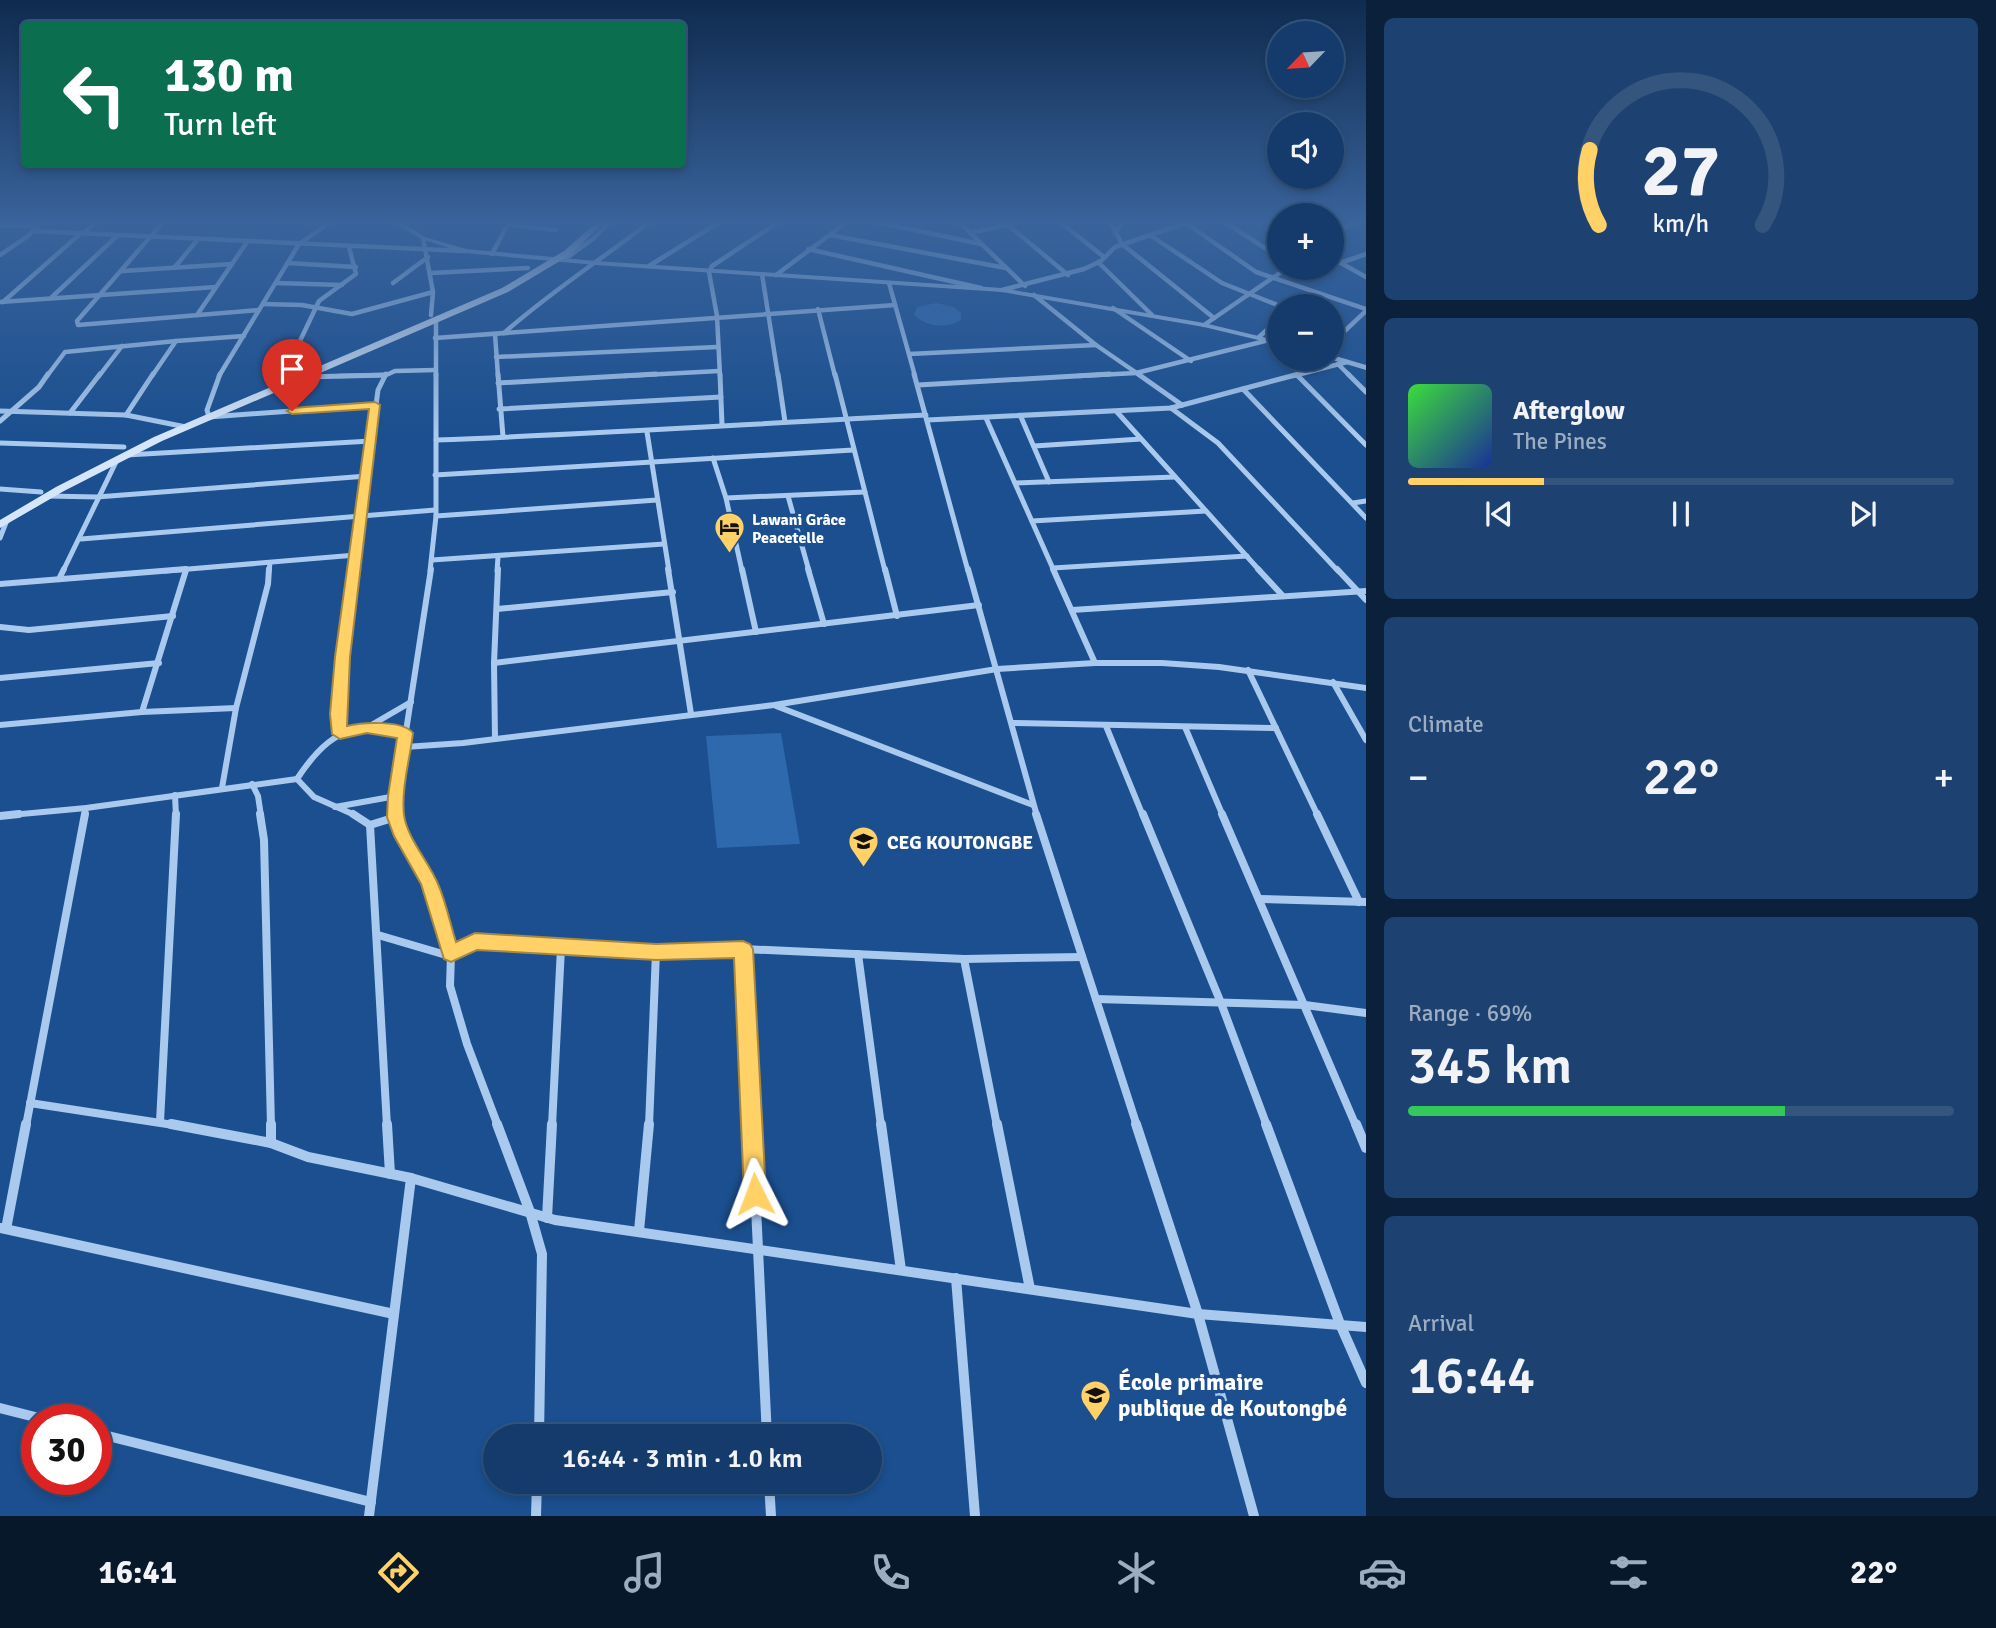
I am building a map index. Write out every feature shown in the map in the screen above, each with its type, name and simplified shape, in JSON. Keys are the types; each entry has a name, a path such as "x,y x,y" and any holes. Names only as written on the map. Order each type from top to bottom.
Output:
{"main road":[{"path":"433,318 486,292"},
{"path":"2,519 174,424 208,413 501,292"},
{"path":"122,454 186,427 208,413"}],"street":[{"path":"52,297 58,292"},
{"path":"1,303 127,292"},
{"path":"197,315 213,292"},
{"path":"271,292 210,392 208,413 375,405"},
{"path":"334,292 315,307 289,364 298,375 384,375 395,370 435,370"},
{"path":"263,304 315,307 352,314 433,292 436,440 432,560 396,796 396,817 402,836 418,859 430,884 451,954 450,986 467,1044 530,1212 542,1254 544,1273 539,1424"},
{"path":"504,333 552,292"},
{"path":"713,292 717,316 722,425"},
{"path":"765,292 785,422"},
{"path":"891,292 1033,805 1198,1314 1254,1516"},
{"path":"1013,292 1152,315 1267,339"},
{"path":"1128,292 1152,315"},
{"path":"1181,292 1214,318"},
{"path":"1240,292 1267,302"},
{"path":"1204,325 1252,292"},
{"path":"1312,292 1366,310 1344,331"},
{"path":"103,293 77,321 78,325 259,310"},
{"path":"1034,295 1096,345 1182,405"},
{"path":"435,338 895,304"},
{"path":"1113,308 1191,361"},
{"path":"818,309 897,615"},
{"path":"1259,337 1267,330"},
{"path":"495,334 503,437"},
{"path":"0,421 39,387 65,352 244,335"},
{"path":"126,415 176,341"},
{"path":"918,385 1136,373 1267,341"},
{"path":"909,354 1096,345"},
{"path":"70,413 122,346"},
{"path":"496,357 717,346"},
{"path":"1344,362 1366,368"},
{"path":"1344,367 1366,392"},
{"path":"498,383 719,371"},
{"path":"436,440 646,432 722,425 848,419 986,418 1171,408 1309,371"},
{"path":"340,734 338,714 342,668 375,405 384,375"},
{"path":"1297,375 1366,445"},
{"path":"1243,389 1366,518"},
{"path":"499,409 721,397"},
{"path":"1171,408 1218,443 1366,600"},
{"path":"0,411 126,415 186,427"},
{"path":"1117,412 1283,596"},
{"path":"1021,416 1049,482"},
{"path":"986,418 1095,663"},
{"path":"646,432 682,642 691,714"},
{"path":"1034,446 1141,439"},
{"path":"0,443 122,454 371,441"},
{"path":"435,475 853,450"},
{"path":"60,579 81,539 97,496 122,454"},
{"path":"713,458 726,498 756,632"},
{"path":"0,489 97,496 367,476"},
{"path":"1015,483 1175,477"},
{"path":"726,498 865,492"},
{"path":"788,496 824,624"},
{"path":"81,539 363,516 657,500"},
{"path":"1353,503 1366,501"},
{"path":"1032,521 1206,511"},
{"path":"0,538 2,519"},
{"path":"432,560 664,544"},
{"path":"0,584 356,555"},
{"path":"1053,568 1247,556"},
{"path":"495,739 494,663 498,557"},
{"path":"222,788 236,708 268,584 270,563"},
{"path":"142,712 186,570"},
{"path":"1072,610 1366,591"},
{"path":"497,609 673,592"},
{"path":"494,663 979,605"},
{"path":"0,627 29,630 173,616"},
{"path":"0,678 159,663"},
{"path":"405,747 495,739 774,705 997,669 1095,663 1162,663 1248,670 1366,688"},
{"path":"1248,670 1363,902 1259,899"},
{"path":"1333,682 1366,740"},
{"path":"297,779 309,760 340,734 367,727 411,702"},
{"path":"774,705 1033,805"},
{"path":"0,725 142,712 236,708"},
{"path":"1012,723 1276,728"},
{"path":"1106,726 1220,1003 1340,1324 1366,1383"},
{"path":"367,727 406,733"},
{"path":"1185,727 1366,1147"},
{"path":"0,816 86,808 297,779"},
{"path":"297,779 311,797 363,819 370,825 390,1174"},
{"path":"252,784 258,796 264,840 271,1143"},
{"path":"160,1122 175,795"},
{"path":"332,807 396,796"},
{"path":"86,808 30,1103 3,1228 394,1314"},
{"path":"370,825 396,817"},
{"path":"378,935 442,954 451,954 475,941 656,952 743,949 964,960 1082,957"},
{"path":"547,1218 561,948"},
{"path":"743,949 766,1424"},
{"path":"639,1231 649,1125 656,952"},
{"path":"858,954 901,1270"},
{"path":"964,960 1030,1289"},
{"path":"1096,999 1305,1005 1366,1013"},
{"path":"30,1103 160,1122 271,1143 308,1157 411,1178 547,1218 1198,1314 1366,1327"},
{"path":"369,1516 411,1178"},
{"path":"956,1278 975,1516"},
{"path":"0,1408 21,1413"},
{"path":"112,1437 371,1502"},
{"path":"536,1516 537,1494"},
{"path":"770,1494 771,1516"}],"shaded area":[{"path":"936,303 954,307 961,313 961,320 949,325 937,325 924,322 914,315 917,307"},
{"path":"781,733 800,844 717,848 706,736"}],"place":[{"name":"Lawani Grâce Peacetelle","path":"729,555"},
{"name":"CEG KOUTONGBE","path":"864,869"},
{"name":"École primaire publique de Koutongbé","path":"1095,1422"}],"route":[{"path":"292,411 375,405 343,657 338,714 340,734 367,727 406,733 396,796 396,817 402,836 418,859 430,884 451,954 475,941 656,952 743,949 755,1194"}]}
